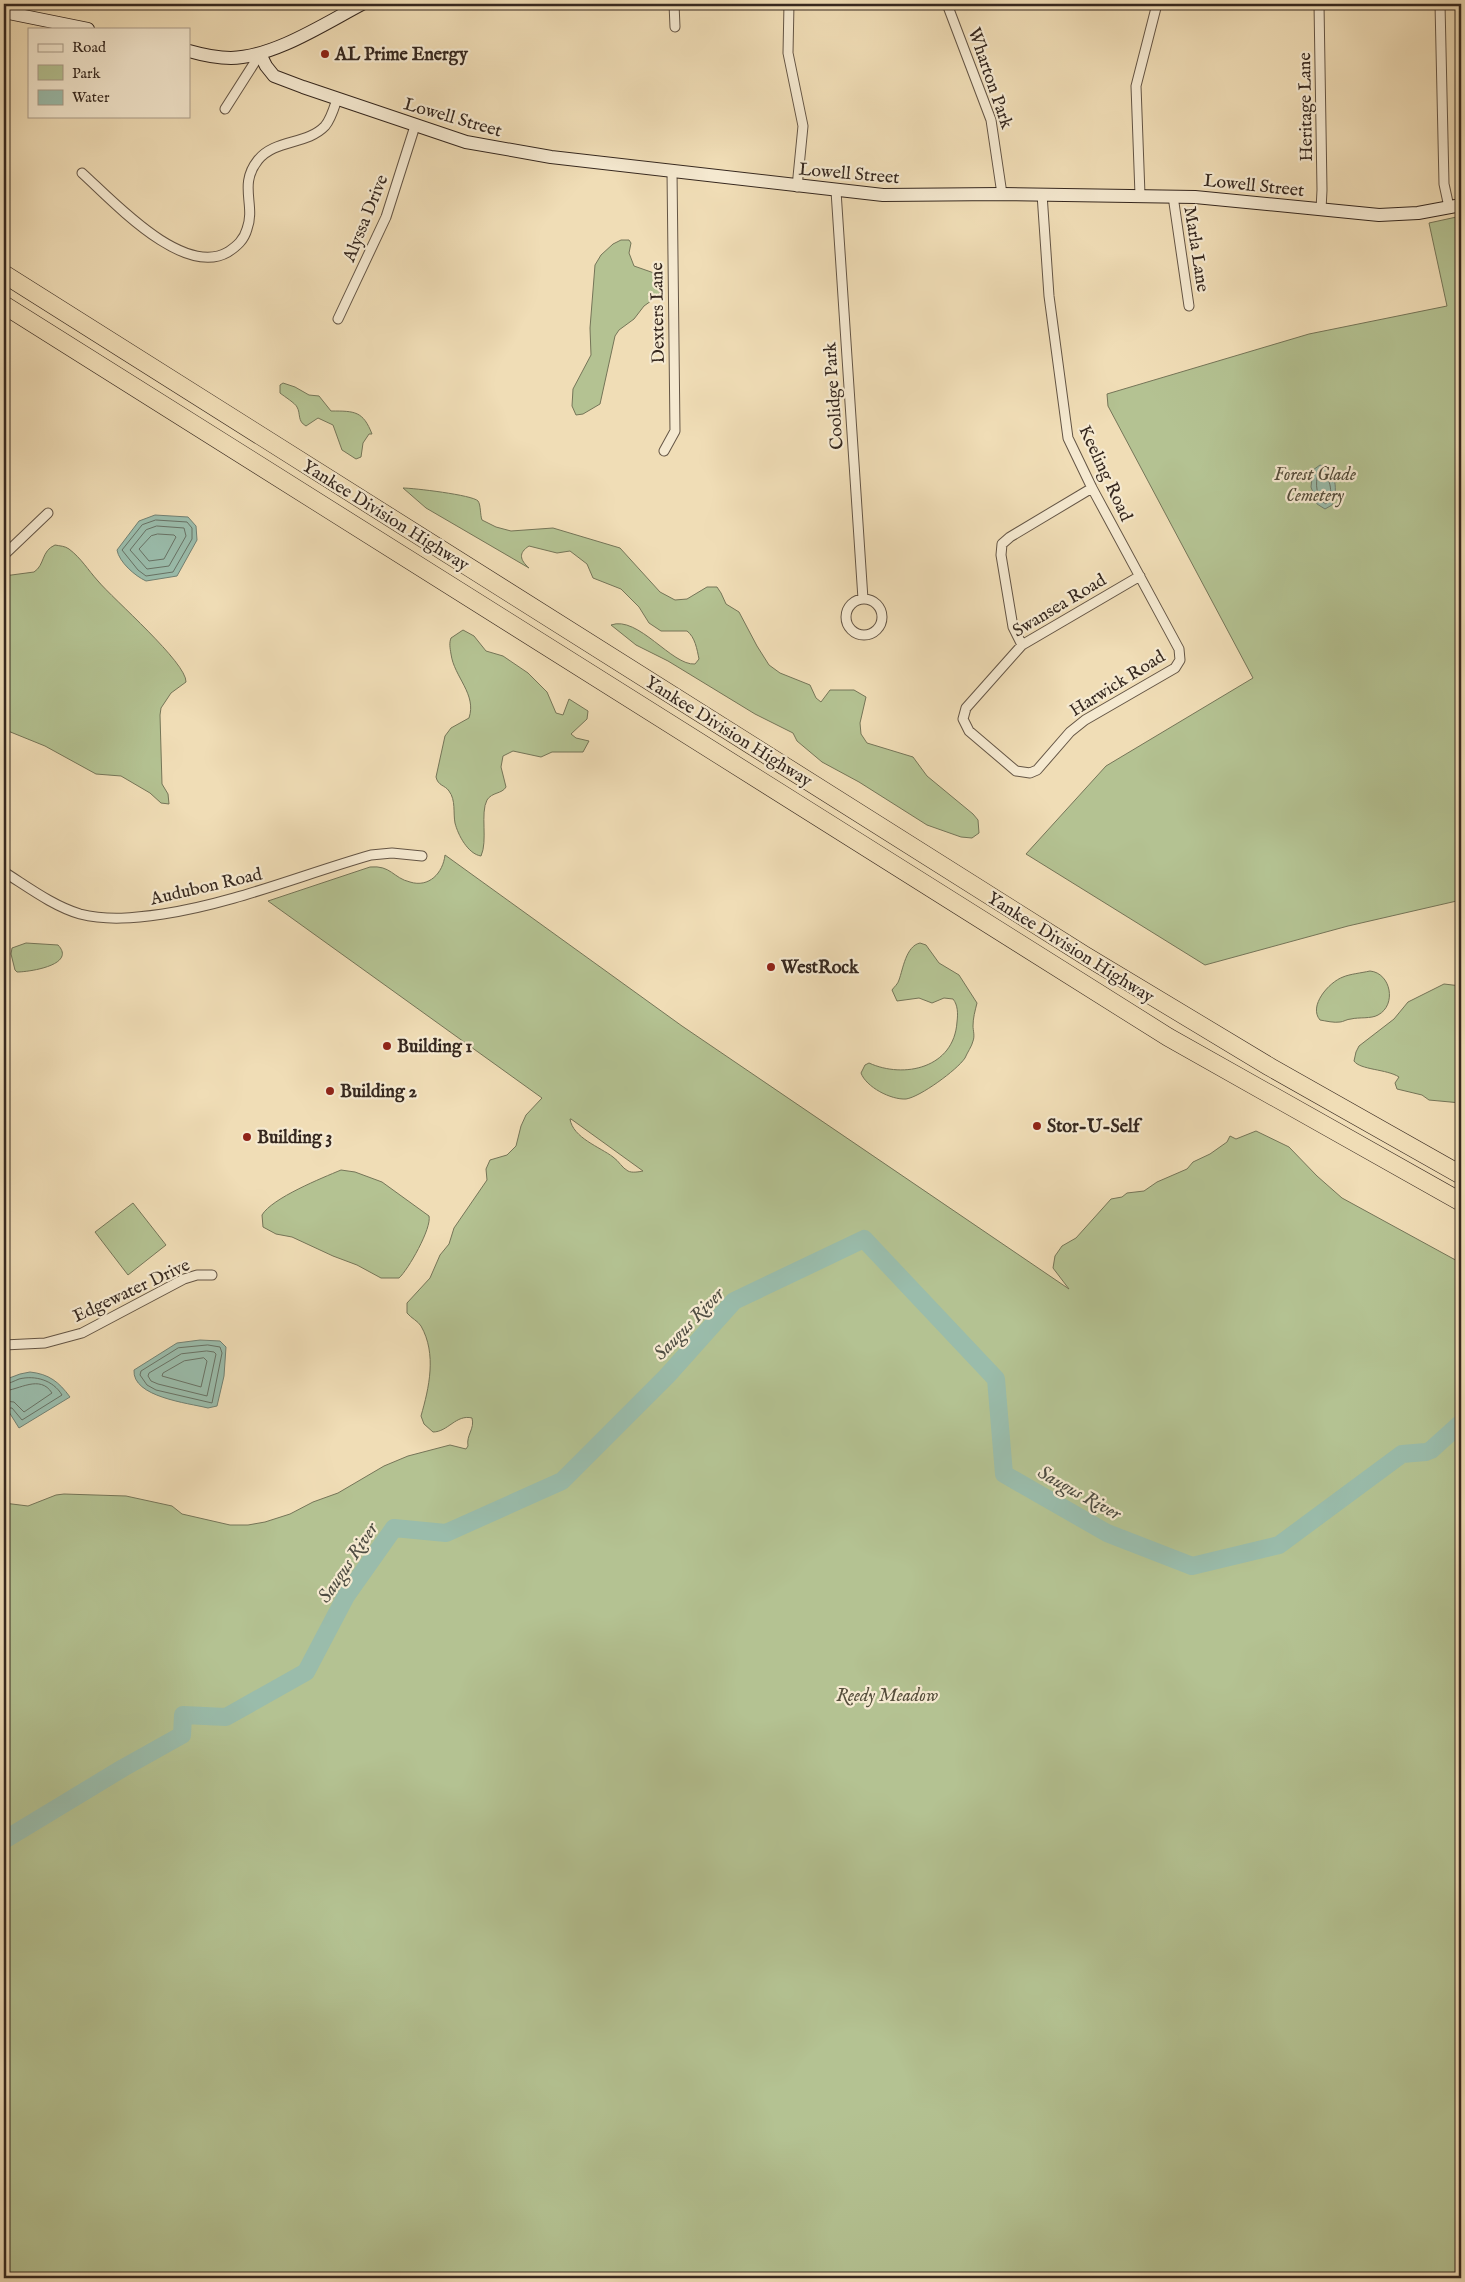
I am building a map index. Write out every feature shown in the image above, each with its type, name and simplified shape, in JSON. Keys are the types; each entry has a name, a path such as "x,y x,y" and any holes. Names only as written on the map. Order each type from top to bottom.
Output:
{"highway":[{"name":"Yankee Division Highway","path":"4,274 1168,1007 1461,1175"},
{"name":"Yankee Division Highway","path":"4,305 1168,1037 1461,1202"}],"main road":[{"path":"190,51 225,58 260,54 362,4"},
{"path":"4,12 83,28"},
{"name":"Lowell Street","path":"260,54 274,76 415,126 466,142 513,152 797,187 890,195 1042,194 1173,196 1216,198 1321,210 1396,215 1455,206"}],"street":[{"path":"674,4 675,27"},
{"path":"789,4 788,53 804,126 797,187"},
{"name":"Wharton Park","path":"947,4 991,120 1002,194"},
{"path":"1140,195 1136,86 1158,4"},
{"name":"Heritage Lane","path":"1319,4 1321,210"},
{"path":"1440,4 1444,182 1455,206"},
{"path":"225,109 260,54"},
{"path":"82,173 137,222 172,246 196,257 221,255 234,247 244,236 249,218 247,183 250,173 259,159 278,146 310,136 321,129 330,118 337,99"},
{"name":"Alyssa Drive","path":"338,319 386,217 415,126"},
{"name":"Dexters Lane","path":"664,451 675,429 672,171"},
{"name":"Coolidge Park","path":"836,191 863,599"},
{"name":"Keeling Road","path":"1042,194 1049,296 1067,435 1092,488 1179,649 1180,660"},
{"name":"Marla Lane","path":"1173,196 1189,306"},
{"path":"1022,645 1013,627 1001,555 1002,544 1010,537 1092,488"},
{"path":"4,555 48,513"},
{"name":"Swansea Road","path":"1027,774 1014,770 969,731 963,719 967,706 1022,645 1140,576"},
{"path":"863,599 876,603 882,615 878,628 866,634 853,630 847,618 851,605 863,599"},
{"name":"Harwick Road","path":"1027,774 1037,770 1070,732 1085,720 1173,670 1180,660"},
{"name":"Audubon Road","path":"4,872 42,896 71,911 117,919 171,913 228,901 371,855 399,853 422,856"},
{"name":"Edgewater Drive","path":"4,1345 45,1343 82,1333 184,1280 197,1275 212,1275"}],"green space":[{"name":"Forest Glade Cemetery","path":"1461,216 1461,900 1348,926 1205,965 1026,854 1106,766 1253,678 1108,406 1107,394 1309,334 1447,306 1429,223"},
{"path":"621,240 629,240 631,243 629,253 634,266 654,273 662,287 658,296 644,306 634,319 619,330 615,336 600,404 583,414 576,415 572,406 573,389 591,355 590,328 595,265 601,255 613,244"},
{"path":"283,383 309,395 319,396 331,411 352,412 361,417 369,426 372,434 369,434 363,443 361,457 356,459 342,450 333,425 318,418 306,426 303,424 296,405 280,393 280,385"},
{"path":"403,488 442,492 474,499 479,503 482,520 496,527 511,531 553,528 620,548 660,592 675,600 687,599 707,587 717,587 726,604 739,612 769,665 780,673 810,685 816,698 821,702 830,690 854,690 866,697 860,723 861,734 867,743 913,757 927,776 973,814 978,820 979,833 972,838 961,837 927,825 859,782 822,762 797,741 793,733 755,714 668,661 636,645 611,625 621,624 632,627 686,662 695,664 699,659 694,640 687,631 661,631 649,623 639,607 621,589 593,578 587,564 570,551 557,553 529,546 523,551 521,557 529,568 426,508"},
{"path":"55,545 67,548 77,556 106,590 163,646 183,673 186,682 171,693 161,708 160,715 162,784 168,794 169,804 161,803 150,793 121,776 96,774 45,746 8,731 7,728 4,729 4,576 34,572 40,566 47,551"},
{"path":"463,630 474,636 486,651 503,656 528,673 547,692 556,713 563,715 569,699 588,711 587,719 571,734 576,738 589,741 583,752 552,752 541,757 513,751 503,756 501,767 506,787 487,800 484,812 484,843 481,856 468,848 458,833 451,795 438,782 436,777 445,736 451,728 469,718 471,709 468,693 456,670 450,648 451,638"},
{"name":"Reedy Meadow","path":"445,855 682,1026 1069,1289 1053,1268 1055,1256 1062,1246 1076,1238 1111,1199 1122,1197 1127,1193 1144,1191 1157,1182 1187,1169 1193,1162 1210,1154 1227,1142 1230,1136 1236,1139 1256,1131 1289,1147 1342,1198 1461,1263 1461,2278 4,2278 4,1503 28,1506 56,1495 64,1494 126,1496 172,1506 182,1514 230,1525 248,1525 290,1514 313,1502 338,1493 384,1466 408,1456 450,1445 466,1449 473,1422 472,1418 466,1417 433,1432 424,1424 421,1416 429,1383 429,1348 421,1326 407,1313 407,1303 430,1278 440,1255 449,1244 454,1228 487,1180 486,1169 490,1160 507,1155 516,1146 526,1115 542,1098 268,901 370,867 383,868 410,882 423,883 434,878 444,862","holes":["571,1119 643,1171 630,1172 626,1170 613,1157 581,1137 572,1126"]},
{"path":"26,943 58,945 62,952 61,958 57,962 40,969 17,972 11,954 12,948"},
{"path":"920,943 926,945 939,963 959,975 977,1003 973,1020 974,1037 965,1058 954,1069 920,1093 906,1099 900,1099 886,1095 873,1088 861,1073 865,1065 869,1063 897,1070 925,1066 947,1050 954,1038 957,1022 956,1004 953,999 944,998 932,1003 919,998 897,1001 892,990 898,981 908,953 911,948"},
{"path":"1370,971 1383,977 1387,983 1389,997 1388,1004 1384,1010 1375,1016 1341,1022 1320,1020 1317,1014 1318,1002 1326,989 1343,977"},
{"path":"1444,984 1461,986 1461,1103 1429,1100 1422,1095 1397,1089 1395,1083 1399,1077 1388,1072 1362,1066 1354,1061 1359,1046 1394,1019 1408,1002"},
{"path":"341,1170 355,1172 382,1182 429,1216 427,1230 408,1267 399,1278 381,1278 357,1265 292,1237 276,1234 263,1227 262,1215 276,1202 298,1189"},
{"path":"133,1203 166,1245 128,1275 95,1232"}],"water":[{"path":"1320,465 1330,471 1335,482 1334,500 1332,505 1325,509 1317,504 1311,487 1313,470"},
{"path":"155,515 188,517 196,526 197,540 177,576 146,581 128,568 118,555 117,550 139,521"},
{"path":"200,1340 220,1341 226,1347 224,1376 217,1406 208,1408 175,1401 151,1393 142,1387 136,1379 134,1370 177,1343"},
{"path":"30,1372 53,1380 70,1397 19,1428 9,1412 4,1414 4,1380"}],"waterway":[{"name":"Saugus River","path":"4,1840 123,1768 182,1735 183,1715 226,1717 306,1672 346,1596 394,1528 446,1533 562,1481 667,1376 734,1301 864,1239 996,1379 1004,1474 1107,1533 1192,1566 1279,1545 1402,1454 1431,1450 1461,1423"},
{"path":"4,2269 14,2278"}],"place":[{"name":"AL Prime Energy","path":"325,54"},
{"name":"WestRock","path":"771,967"},
{"name":"Building 1","path":"387,1046"},
{"name":"Building 2","path":"330,1091"},
{"name":"Stor-U-Self","path":"1037,1126"},
{"name":"Building 3","path":"247,1137"}]}
